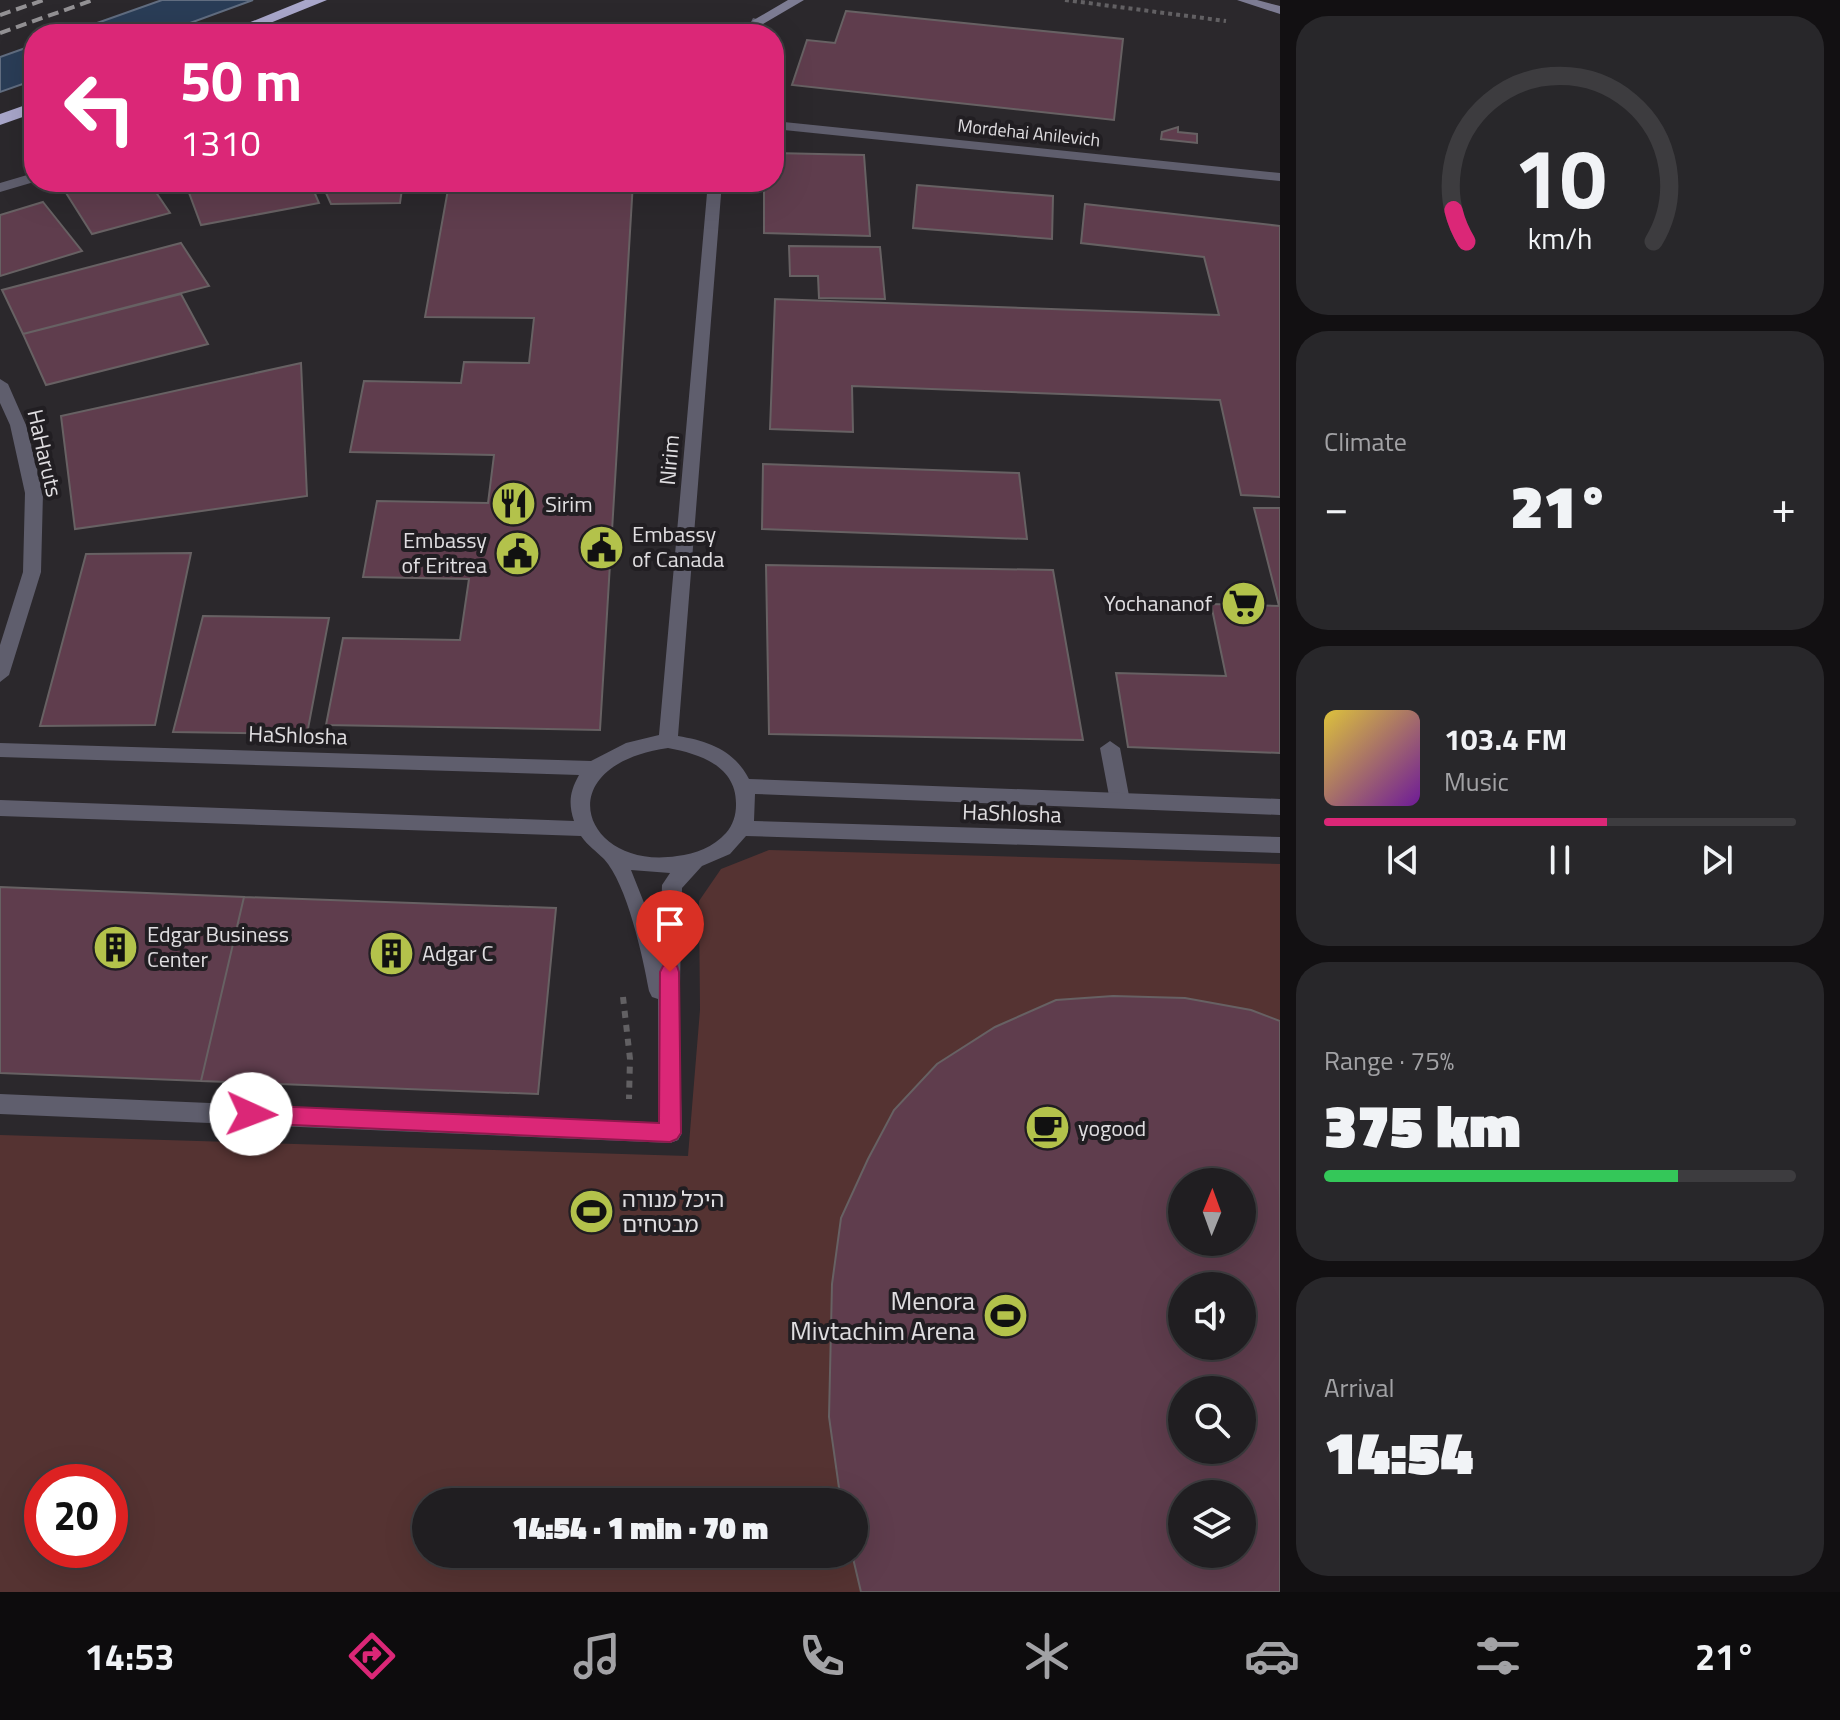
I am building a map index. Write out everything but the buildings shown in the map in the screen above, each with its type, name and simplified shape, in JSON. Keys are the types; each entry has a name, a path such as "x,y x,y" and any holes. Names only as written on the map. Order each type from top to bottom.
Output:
{"highway":[{"path":"255,24 319,0"},
{"path":"0,120 24,111"}],"street":[{"path":"756,24 777,0"},
{"path":"758,21 798,0"},
{"path":"1243,0 1280,10"},
{"name":"Mordehai Anilevich","path":"784,126 1280,177"},
{"path":"0,188 24,180"},
{"name":"Nirim","path":"668,741 714,192"},
{"name":"HaHaruts","path":"0,384 18,425 34,493 32,572 0,675"},
{"path":"611,853 636,863 666,867 715,854 731,842 748,814 744,786 733,768 715,754 693,745 668,741 640,743 614,753 594,768 582,787 580,808 587,829 611,853 633,890 650,937 668,1030"},
{"path":"1110,748 1120,801"},
{"name":"HaShlosha","path":"0,750 594,768"},
{"name":"HaShlosha","path":"744,786 1280,807"},
{"path":"0,808 587,829"},
{"name":"HaShlosha","path":"742,828 1280,845"},
{"path":"0,1104 670,1133 668,1030 672,885 694,862"}],"path":[{"path":"1065,0 1229,22"}],"shaded area":[{"name":"היכל מנורה מבטחים","path":"769,850 1280,864 1280,1592 0,1592 0,1135 688,1156 700,1010 699,901 721,869"}],"water":[{"path":"162,0 253,0 187,24 94,24"},
{"path":"24,49 24,84 0,92 0,57"}],"railway":[{"path":"0,15 44,0"},
{"path":"25,24 93,0"},
{"path":"0,33 24,24"}],"place":[{"name":"Sirim","path":"514,504"},
{"name":"Embassy of Canada","path":"601,547"},
{"name":"Embassy of Eritrea","path":"518,553"},
{"name":"Yochananof","path":"1243,603"},
{"name":"Edgar Business Center","path":"116,947"},
{"name":"Adgar C","path":"391,953"},
{"name":"yogood","path":"1047,1128"},
{"name":"היכל מנורה מבטחים","path":"591,1212"},
{"name":"Menora Mivtachim Arena","path":"1006,1316"}],"route":[{"path":"251,1114 670,1133 670,972"}]}
